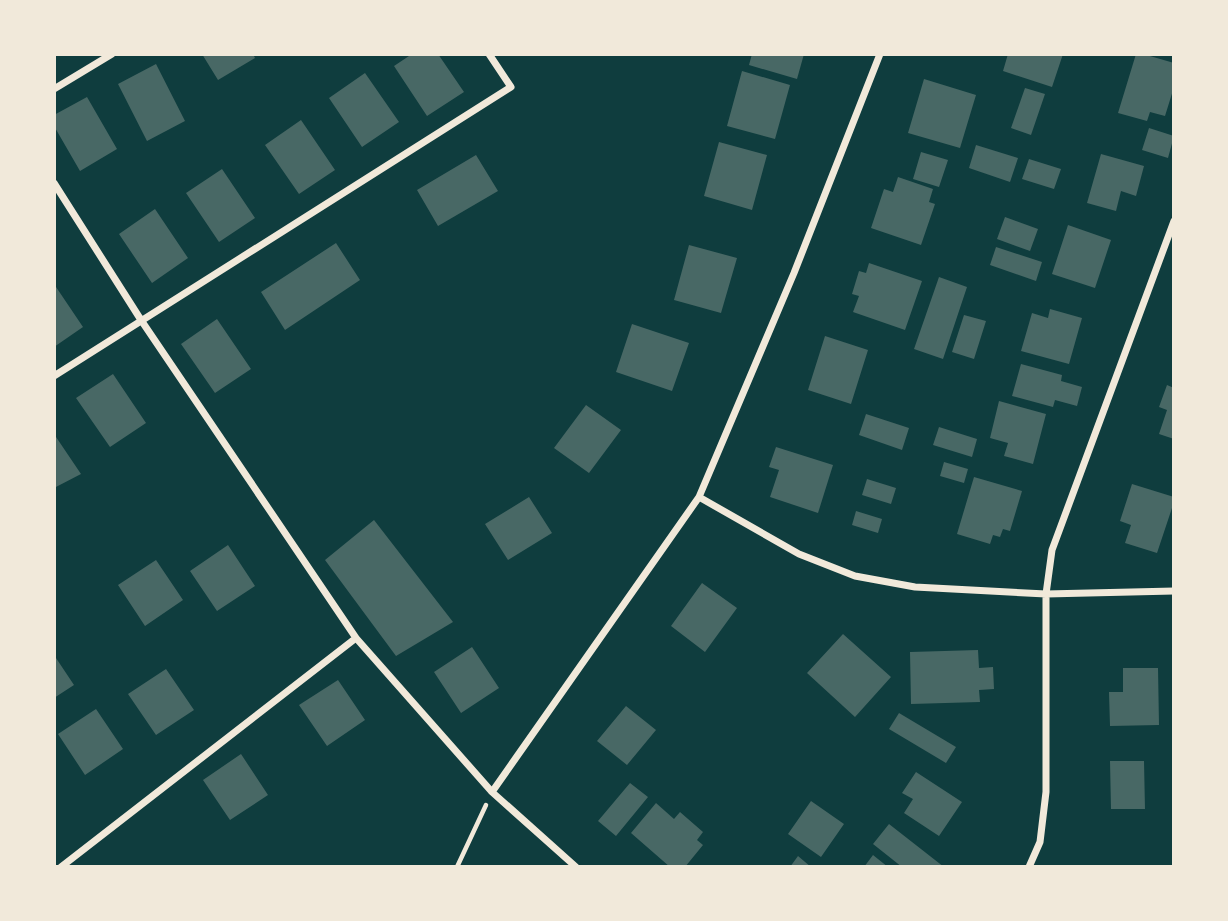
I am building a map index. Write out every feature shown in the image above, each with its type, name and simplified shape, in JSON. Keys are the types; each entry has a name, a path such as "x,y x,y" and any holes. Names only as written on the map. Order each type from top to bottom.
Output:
{"street":[{"path":"54,89 112,54"},
{"path":"54,376 511,87 489,54"},
{"path":"492,792 699,497 793,273 880,54"},
{"path":"54,183 141,320 356,638 492,792 576,867"},
{"path":"1029,867 1040,842 1046,792 1046,594 1052,550 1174,221"},
{"path":"699,497 799,554 855,576 915,587 1046,594 1174,592"},
{"path":"61,867 356,638"}],"path":[{"path":"457,867 492,792"}],"building":[{"path":"202,54 253,54 255,58 218,80"},
{"path":"412,54 438,54 464,92 427,116 394,66"},
{"path":"752,54 804,54 797,79 749,65"},
{"path":"1008,54 1063,54 1052,87 1003,71"},
{"path":"1136,54 1174,63 1174,87 1165,116 1150,112 1147,121 1118,113"},
{"path":"156,64 185,121 147,141 118,84"},
{"path":"742,71 790,85 775,139 727,126"},
{"path":"365,73 399,122 362,147 329,98"},
{"path":"924,79 976,95 960,148 908,133"},
{"path":"1025,88 1045,94 1031,135 1011,128"},
{"path":"87,97 117,149 80,171 54,126 54,115"},
{"path":"301,120 335,170 299,194 265,145"},
{"path":"1149,128 1174,136 1168,158 1142,150"},
{"path":"719,142 767,155 752,210 704,196"},
{"path":"976,145 1018,158 1010,182 969,168"},
{"path":"921,152 948,160 939,187 913,179"},
{"path":"1101,154 1144,166 1136,196 1121,191 1116,211 1087,203"},
{"path":"476,155 498,191 438,226 417,190"},
{"path":"1029,159 1061,169 1054,189 1022,179"},
{"path":"222,169 255,218 219,242 186,193"},
{"path":"898,177 933,189 929,202 935,204 921,245 871,228 884,189 893,192"},
{"path":"155,209 188,258 152,283 119,234"},
{"path":"1005,217 1038,229 1030,251 997,239"},
{"path":"1068,225 1111,240 1095,288 1052,274"},
{"path":"336,243 360,280 285,330 261,292"},
{"path":"689,245 737,258 721,313 674,300"},
{"path":"996,247 1042,262 1036,281 990,265"},
{"path":"869,263 922,281 905,330 853,312 859,296 852,294 859,271 866,273"},
{"path":"939,277 967,287 943,359 914,349"},
{"path":"54,284 83,327 54,347"},
{"path":"1050,309 1082,318 1069,364 1021,351 1032,313 1048,318"},
{"path":"964,315 986,321 974,359 952,352"},
{"path":"217,319 251,369 215,393 181,344"},
{"path":"632,324 689,343 672,391 616,372"},
{"path":"825,336 868,350 851,404 808,390"},
{"path":"1021,364 1062,375 1061,381 1082,387 1077,406 1055,400 1053,407 1012,396"},
{"path":"113,374 146,423 110,447 76,398"},
{"path":"1167,385 1174,388 1174,439 1159,434 1167,410 1159,407"},
{"path":"999,401 1046,414 1033,464 1004,456 1008,443 990,438"},
{"path":"586,405 621,430 589,473 554,448"},
{"path":"866,414 909,428 902,450 859,435"},
{"path":"939,427 977,439 972,457 933,445"},
{"path":"54,434 81,474 54,488"},
{"path":"776,447 833,465 818,513 770,497 779,470 769,467"},
{"path":"944,462 968,469 964,483 940,476"},
{"path":"974,477 1022,491 1010,531 1003,529 1000,537 993,535 990,544 957,534"},
{"path":"867,479 896,488 891,504 862,495"},
{"path":"1132,484 1174,497 1157,553 1125,543 1131,525 1120,521"},
{"path":"529,497 552,533 508,560 485,524"},
{"path":"856,511 882,519 878,533 852,525"},
{"path":"374,520 453,622 396,656 325,560"},
{"path":"228,545 255,586 217,611 190,571"},
{"path":"156,560 183,600 145,626 118,585"},
{"path":"702,583 737,608 705,652 671,626"},
{"path":"843,634 891,677 855,717 807,673"},
{"path":"472,647 499,688 461,713 434,672"},
{"path":"978,650 979,668 993,667 994,689 979,690 980,702 911,704 910,652"},
{"path":"54,655 74,685 54,698"},
{"path":"1123,668 1158,668 1159,725 1110,726 1109,692 1123,692"},
{"path":"166,669 194,710 156,735 128,694"},
{"path":"338,680 365,720 327,746 299,705"},
{"path":"626,706 656,730 627,765 597,741"},
{"path":"96,709 123,749 85,775 58,734"},
{"path":"899,713 956,747 946,763 889,729"},
{"path":"241,754 268,795 230,820 203,780"},
{"path":"1110,761 1144,761 1145,809 1111,809"},
{"path":"916,772 962,802 939,836 904,813 913,799 902,793"},
{"path":"630,783 648,797 616,836 598,821"},
{"path":"811,801 844,824 821,857 788,834"},
{"path":"656,803 674,819 680,812 703,832 697,840 703,845 685,867 670,867 631,833"},
{"path":"889,824 944,867 902,867 873,844"},
{"path":"873,855 888,867 864,867"},
{"path":"798,856 811,867 790,867"}]}
